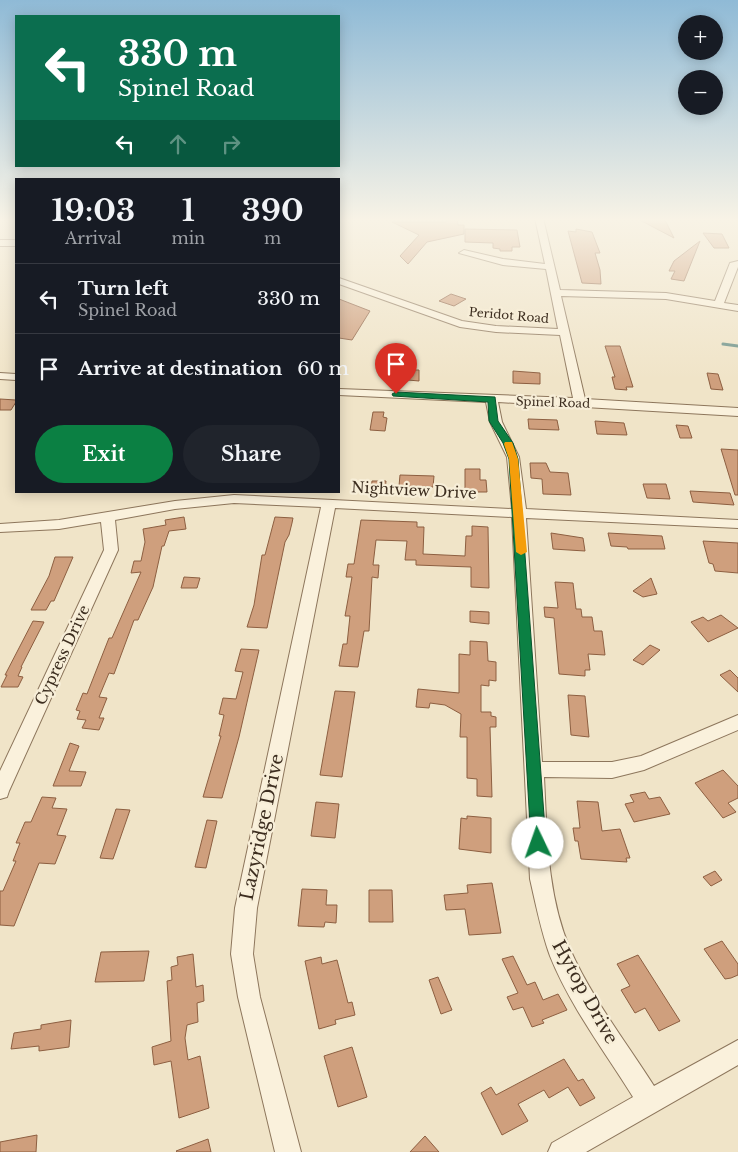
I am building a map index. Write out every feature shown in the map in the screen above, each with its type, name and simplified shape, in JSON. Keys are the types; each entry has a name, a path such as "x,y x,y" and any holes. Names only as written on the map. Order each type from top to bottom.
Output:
{"street":[{"path":"551,272 580,402"},
{"path":"719,304 727,295 733,272"},
{"name":"Peridot Road","path":"340,281 460,324 496,329 564,332"},
{"path":"556,293 666,296 738,308"},
{"path":"0,376 15,377"},
{"name":"Spinel Road","path":"340,392 580,402 738,412"},
{"name":"Hytop Drive","path":"492,399 494,421 508,443 514,459 519,512 540,880 561,955 588,1004 651,1103"},
{"name":"Nightview Drive","path":"0,528 48,527 204,500 329,502 738,524"},
{"name":"Lazyridge Drive","path":"288,1152 249,997 242,954 246,908 329,502"},
{"name":"Cypress Drive","path":"0,791 111,550 108,517"},
{"path":"534,769 612,770 644,763 738,722"},
{"path":"561,1152 651,1103 738,1052"}],"building":[{"path":"579,272 600,272 601,284 582,283"},
{"path":"675,272 688,272 684,281 671,279"},
{"path":"451,294 466,299 454,306 439,301"},
{"path":"340,299 370,311 352,340 340,338"},
{"path":"605,346 620,346 633,387 626,387 627,390 615,389 612,377 615,377"},
{"path":"408,370 419,370 419,381 408,380"},
{"path":"513,371 540,373 540,384 513,383"},
{"path":"707,373 718,374 723,390 711,389"},
{"path":"0,399 15,400 11,410 0,410"},
{"path":"373,412 384,412 383,417 387,418 385,431 370,430"},
{"path":"528,419 557,420 559,430 529,429"},
{"path":"595,421 624,423 627,435 597,434"},
{"path":"676,425 688,426 692,438 680,438"},
{"path":"721,449 738,450 738,495 735,495"},
{"path":"530,463 546,463 550,472 568,473 571,495 543,494 542,479 531,478"},
{"path":"465,469 480,469 480,480 486,480 487,492 465,492"},
{"path":"400,475 434,476 433,487 399,486"},
{"path":"372,481 386,481 385,491 371,491"},
{"path":"643,484 666,484 670,499 647,498"},
{"path":"690,491 730,493 734,505 693,502"},
{"path":"184,517 186,529 169,531 164,546 162,546 153,587 138,620 134,620 114,674 109,673 99,697 107,698 99,718 104,718 99,730 82,728 86,720 77,719 80,711 76,710 83,693 87,694 109,638 112,638 141,572 131,573 134,561 141,561 145,542 143,529 166,525 165,520"},
{"path":"275,517 293,518 289,535 285,542 267,628 247,627 254,605 262,555 265,555"},
{"path":"361,520 417,522 417,527 424,527 423,554 465,556 466,536 472,536 472,526 488,527 489,588 471,587 471,567 416,565 416,560 405,560 407,541 376,540 373,565 379,565 378,578 372,577 369,631 364,631 358,667 339,666 343,644 347,644 350,616 345,616 352,577 346,577 348,564 354,564"},
{"path":"551,533 583,538 585,551 553,549"},
{"path":"608,533 662,536 665,549 628,549 627,547 611,546"},
{"path":"703,541 738,543 738,573 715,571 713,564 709,563"},
{"path":"55,557 73,557 54,601 51,601 46,610 31,610 49,576"},
{"path":"184,577 200,578 197,588 181,588"},
{"path":"651,578 657,594 643,597 633,591"},
{"path":"555,582 573,583 576,609 581,609 582,617 592,617 594,631 602,631 605,655 588,654 590,670 585,670 585,676 559,674 554,618 545,617 544,607 558,608"},
{"path":"470,611 489,612 489,624 470,622"},
{"path":"721,615 738,628 708,642 691,622 703,617 708,621"},
{"path":"33,621 44,622 21,667 18,676 23,677 18,687 1,687 7,675 5,675"},
{"path":"470,641 487,642 488,661 496,662 496,681 489,680 489,686 481,685 481,712 491,712 491,716 496,717 496,727 490,727 492,797 477,796 477,779 467,778 467,737 460,737 461,714 445,705 430,703 429,708 416,707 418,689 459,693 459,654 470,655"},
{"path":"650,645 660,650 643,665 633,660"},
{"path":"241,649 259,650 239,737 222,798 203,797 221,736 219,736 224,715 219,714 223,698 236,699 243,672 235,671"},
{"path":"730,670 738,678 738,692 720,675"},
{"path":"335,691 355,692 342,777 320,775"},
{"path":"568,695 585,696 589,737 571,735"},
{"path":"70,743 79,746 69,771 86,772 81,786 53,786"},
{"path":"723,770 738,786 738,798 728,803 736,812 723,818 695,783"},
{"path":"645,792 649,799 660,797 670,814 634,822 625,804 634,802 630,795"},
{"path":"42,797 56,798 52,808 67,809 57,835 66,836 55,864 39,863 14,926 0,925 0,891 3,891 16,861 13,861 20,843 16,843 25,822 31,822"},
{"path":"577,801 598,802 602,831 620,829 630,858 626,858 627,862 581,859 578,841 575,841 573,828 580,828"},
{"path":"316,802 339,804 335,838 311,836"},
{"path":"116,809 130,810 113,859 100,858"},
{"path":"467,816 491,818 491,853 459,849 461,818 467,819"},
{"path":"207,820 217,821 206,868 195,867"},
{"path":"715,871 722,880 711,886 703,877"},
{"path":"492,883 501,933 469,935 465,909 446,910 444,895 468,893 467,885"},
{"path":"302,889 327,890 326,905 337,905 336,923 325,922 324,927 298,926"},
{"path":"369,890 392,890 393,922 369,922"},
{"path":"722,941 738,964 738,975 725,979 704,949"},
{"path":"149,951 144,981 95,982 101,952"},
{"path":"193,954 196,987 203,985 204,1001 197,1003 198,1022 187,1025 185,1038 188,1060 200,1056 209,1108 179,1118 171,1061 154,1065 152,1047 171,1041 167,981 172,980 171,967 178,965 177,957"},
{"path":"638,955 680,1021 659,1031 645,1008 635,1013 621,990 630,986 617,964"},
{"path":"513,956 527,985 535,982 543,1000 558,994 567,1010 542,1020 544,1023 532,1027 523,1007 513,1010 507,997 518,993 502,959"},
{"path":"321,957 322,964 337,960 348,1003 352,1002 355,1015 335,1020 336,1024 319,1029 305,961"},
{"path":"438,977 452,1010 441,1014 429,980"},
{"path":"71,1020 69,1047 39,1051 39,1046 11,1049 14,1033 41,1029 41,1025"},
{"path":"352,1047 367,1097 338,1107 324,1056"},
{"path":"564,1059 578,1081 583,1079 595,1098 580,1106 568,1087 549,1098 544,1090 518,1104 528,1121 502,1135 481,1093 491,1087 496,1095"},
{"path":"37,1135 36,1152 0,1152 0,1142"},
{"path":"425,1136 439,1152 410,1152"},
{"path":"208,1139 211,1152 176,1151"}],"waterway":[{"path":"723,344 738,346"}],"slow traffic":[{"path":"508,444 514,459 521,552"}],"route":[{"path":"396,394 492,399 494,421 503,433 514,459 519,512 538,843"}]}
